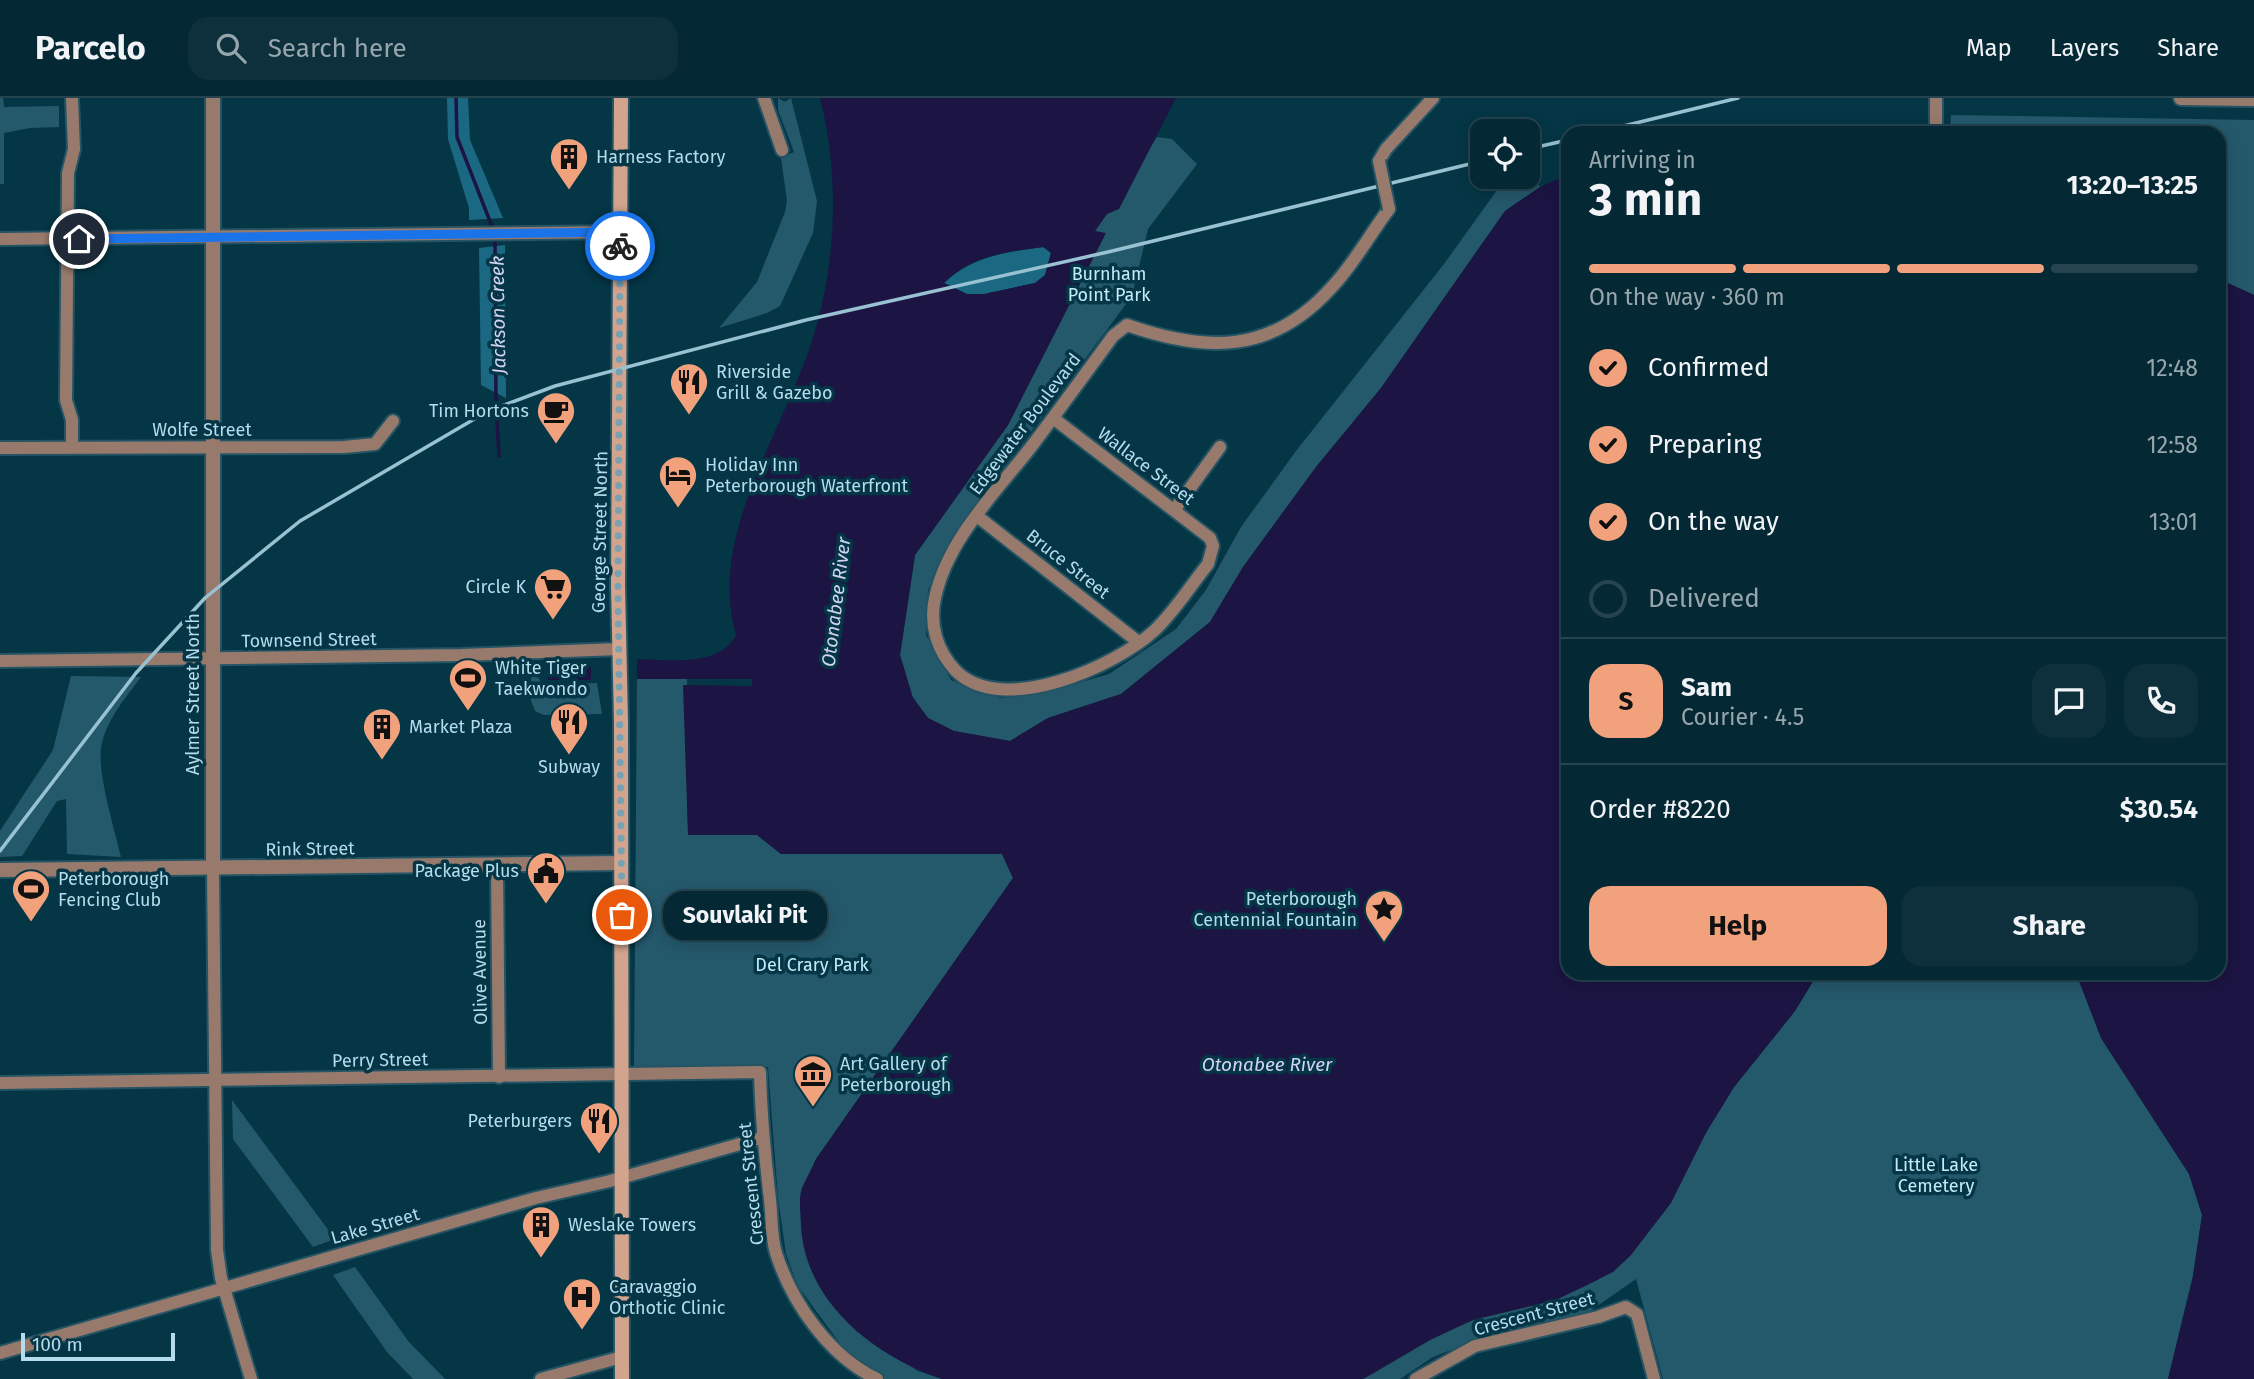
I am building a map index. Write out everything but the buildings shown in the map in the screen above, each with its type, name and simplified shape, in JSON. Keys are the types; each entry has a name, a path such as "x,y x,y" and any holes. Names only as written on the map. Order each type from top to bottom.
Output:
{"main road":[{"name":"George Street North","path":"621,98 619,649 622,1379"}],"street":[{"name":"Aylmer Street North","path":"213,98 215,238 212,659 217,1250 224,1289 251,1379"},
{"path":"764,98 782,150"},
{"name":"Edgewater Boulevard","path":"1213,546 1208,564 1157,628 1109,660 1029,689 995,690 971,683 961,675 936,641 933,608 948,560 977,516 1113,336 1127,325 1195,342 1229,344 1252,340 1297,319 1334,285 1389,209 1379,161 1386,149 1433,98"},
{"path":"1936,98 1936,126"},
{"path":"2181,98 2254,99"},
{"path":"72,446 72,420 66,400 68,173 75,149 73,102"},
{"path":"0,239 620,232"},
{"name":"Wallace Street","path":"1053,418 1175,509 1210,538 1213,546"},
{"name":"Wolfe Street","path":"0,448 344,447 375,444 393,421"},
{"path":"1175,509 1220,447"},
{"name":"Bruce Street","path":"977,516 1137,641"},
{"name":"Townsend Street","path":"0,661 212,659 619,649"},
{"name":"Rink Street","path":"0,870 497,867 621,863"},
{"name":"Olive Avenue","path":"497,867 499,1077"},
{"name":"Perry Street","path":"0,1083 760,1072"},
{"name":"Crescent Street","path":"760,1072 761,1138 775,1250 790,1291 832,1346 859,1374 877,1379"},
{"name":"Lake Street","path":"0,1353 536,1198 623,1177 761,1138"},
{"name":"Crescent Street","path":"1416,1379 1475,1346 1598,1317 1626,1307 1637,1314 1654,1379"},
{"path":"541,1379 622,1357"}],"green space":[{"path":"0,98 3,98 4,107 59,106 59,127 30,128 4,133 4,184 0,184"},
{"path":"778,98 785,102 791,98 817,201 813,233 780,306 767,313 719,328 757,282 785,212 787,201 781,158 794,152 778,110"},
{"path":"1951,115 2254,120 2254,295 2226,282 2226,126 1950,126"},
{"name":"Burnham Point Park","path":"1157,137 1172,139 1197,164 1148,229 1132,296 971,512 947,551 928,590 926,635 951,680 1000,698 1043,693 1109,674 1176,629 1206,590 1241,527 1296,451 1444,264 1498,189 1537,189 1505,211 1381,388 1316,467 1243,567 1210,622 1121,694 1048,718 1010,741 954,731 928,718 912,696 900,655 915,555 1008,425 1105,234 1095,231"},
{"path":"537,667 535,674 543,684 597,683 602,714 544,715 535,711 531,701 531,669"},
{"path":"71,676 141,677 113,716 102,743 103,783 121,857 67,854 66,799 57,801 22,856 0,857 0,831 53,750"},
{"name":"Del Crary Park","path":"687,677 688,835 757,835 781,854 1002,854 1013,878 816,1159 802,1189 856,1331 918,1371 942,1379 885,1379 870,1373 847,1353 797,1285 786,1254 778,1198 768,1067 634,1067 637,679"},
{"name":"Little Lake Cemetery","path":"1814,980 2079,980 2101,1038 2189,1174 2202,1215 2193,1276 2168,1379 1663,1379 1636,1279 1590,1311 1472,1342 1433,1357 1400,1379 1363,1379 1431,1340 1473,1320 1575,1291 1613,1270 1631,1255 1734,1087 1795,1011"},
{"path":"232,1100 335,1239 313,1247 233,1139"},
{"path":"355,1267 409,1342 445,1379 413,1379 387,1352 333,1275"}],"shaded area":[{"path":"447,98 468,98 470,140 503,218 469,220 469,208 448,139"},
{"path":"505,245 506,398 481,385 479,248"},
{"path":"1044,247 1051,253 1045,275 1035,283 984,294 967,294 944,283 978,261 1003,253"}],"water":[{"name":"Otonabee River","path":"820,98 1176,98 1119,209 1107,214 1095,231 1106,233 1008,425 915,555 900,655 913,698 928,718 954,731 1010,741 1048,718 1121,694 1210,622 1243,567 1316,467 1381,388 1505,211 1540,187 1561,178 1561,980 1814,980 1795,1011 1734,1087 1707,1131 1671,1203 1631,1255 1613,1272 1556,1300 1473,1320 1430,1340 1363,1379 942,1379 892,1356 869,1341 829,1302 815,1279 805,1253 800,1212 802,1188 816,1159 1013,878 1002,854 781,854 757,835 688,835 683,685 752,686 752,679 637,679 637,659 678,660 706,657 728,645 736,635 730,597 732,558 754,480 803,367 815,331 828,274 833,185","holes":["1043,247 1051,253 1045,275 1035,283 984,294 967,294 944,283 966,266 990,256"]},
{"path":"2226,282 2254,295 2254,1379 2168,1379 2193,1276 2202,1215 2189,1174 2101,1038 2079,980 2226,980"},
{"path":"547,666 591,666 591,680 548,680"}],"waterway":[{"name":"Jackson Creek","path":"456,98 457,137 493,229"},
{"name":"Jackson Creek","path":"495,236 499,456"}],"railway":[{"path":"1624,126 1738,98"},
{"path":"1540,146 1561,142"},
{"path":"0,851 136,673 205,598 300,521 488,411 555,386 806,320 1108,252 1470,164"}],"way so far":[{"path":"620,246 621,460 618,586 622,915"}],"place":[{"name":"Harness Factory","path":"569,191"},
{"name":"Riverside Grill & Gazebo","path":"689,416"},
{"name":"Tim Hortons","path":"556,445"},
{"name":"Holiday Inn Peterborough Waterfront","path":"678,509"},
{"name":"Circle K","path":"553,621"},
{"name":"White Tiger Taekwondo","path":"468,712"},
{"name":"Subway","path":"569,756"},
{"name":"Market Plaza","path":"382,761"},
{"name":"Package Plus","path":"546,905"},
{"name":"Souvlaki Pit","path":"622,915"},
{"name":"Peterborough Fencing Club","path":"31,923"},
{"name":"Peterborough Centennial Fountain","path":"1384,943"},
{"name":"Art Gallery of Peterborough","path":"813,1108"},
{"name":"Peterburgers","path":"599,1155"},
{"name":"Weslake Towers","path":"541,1259"},
{"name":"Caravaggio Orthotic Clinic","path":"582,1331"}],"route":[{"path":"79,239 620,232 620,246"}]}
